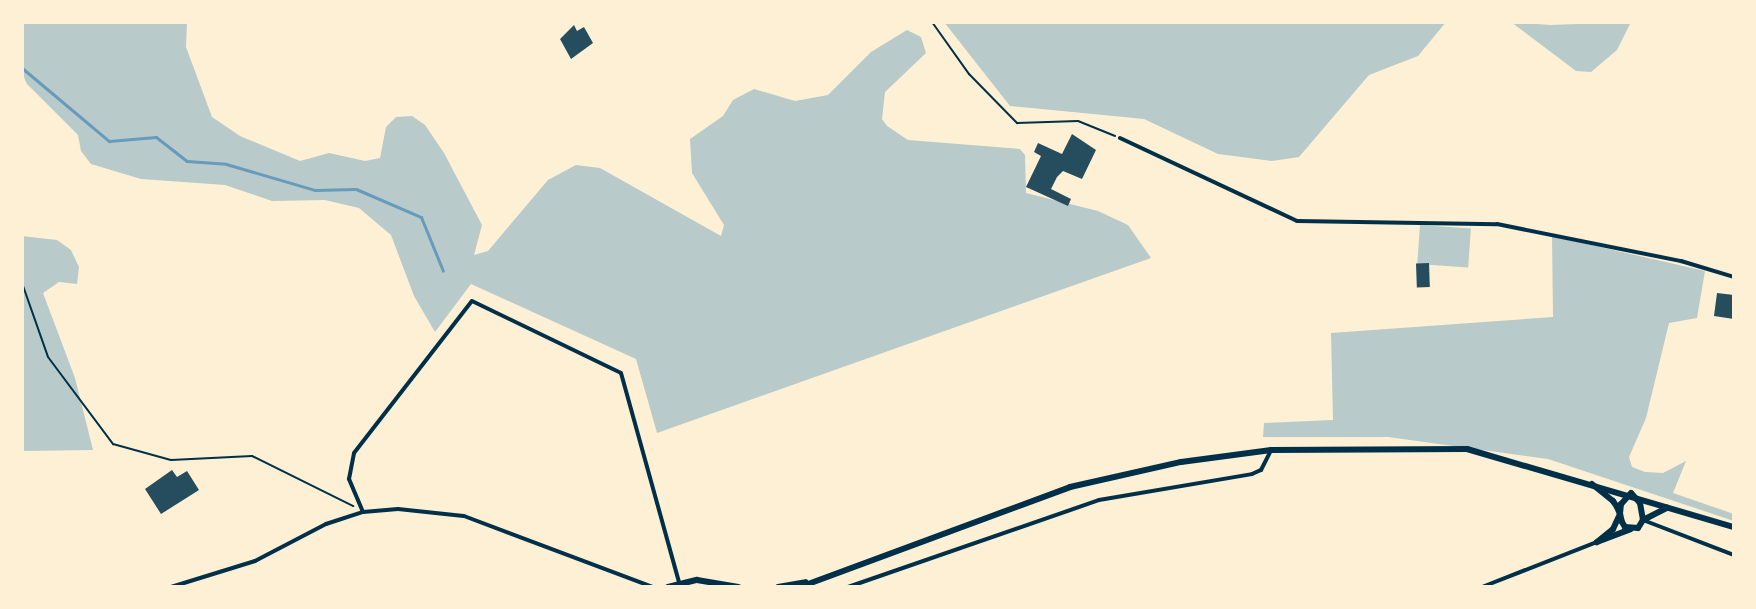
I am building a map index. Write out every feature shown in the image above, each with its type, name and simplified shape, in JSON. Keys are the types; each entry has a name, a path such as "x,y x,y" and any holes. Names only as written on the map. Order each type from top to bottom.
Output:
{"street":[{"path":"1120,138 1297,221 1497,224 1690,263 1734,277"},
{"path":"363,512 349,479 354,453 472,301 621,373 679,582"},
{"path":"800,587 1070,487 1181,462 1271,450 1467,449 1631,493 1734,527"},
{"path":"848,587 1099,500 1252,474 1261,470 1271,450"},
{"path":"1589,482 1631,529"},
{"path":"1597,542 1613,529 1621,504 1631,493"},
{"path":"1631,493 1640,503 1643,520"},
{"path":"1482,587 1631,529 1652,511 1673,508"},
{"path":"171,587 255,561 326,524 363,512 431,510 464,516 653,587"},
{"path":"1643,520 1734,555"},
{"path":"778,587 814,580"},
{"path":"668,587 679,582 723,582 738,587"}],"path":[{"path":"932,22 969,74 1017,123 1078,121 1120,138"},
{"path":"22,283 48,357 113,444 171,460 252,456 363,512"}],"shaded area":[{"path":"22,22 187,22 186,47 212,117 240,136 300,161 329,153 365,161 380,158 386,127 396,117 412,116 425,125 444,153 482,225 474,255 488,251 548,180 576,165 600,168 721,236 724,225 692,173 690,139 723,116 733,100 754,89 795,101 828,95 871,52 907,30 921,37 926,53 885,92 882,119 887,126 908,140 1020,149 1025,155 1026,193 1098,211 1128,225 1151,258 657,433 636,359 471,284 435,332 414,296 391,235 359,208 325,200 272,201 225,185 141,179 91,164 81,151 78,135 27,84 22,73"},
{"path":"944,22 1446,22 1418,56 1369,75 1299,157 1272,161 1218,154 1144,119 1010,106"},
{"path":"1511,22 1550,25 1631,22 1617,50 1591,72 1576,71"},
{"path":"1420,225 1471,229 1468,267 1417,264"},
{"path":"22,236 57,240 71,250 79,267 77,284 59,282 43,293 75,378 93,450 22,451"},
{"path":"1552,236 1705,271 1697,318 1669,323 1646,418 1629,457 1632,467 1645,472 1663,473 1686,461 1673,493 1734,514 1734,521 1548,459 1388,437 1263,437 1264,423 1333,420 1331,333 1553,317"}],"building":[{"path":"574,25 577,31 584,27 593,43 571,59 560,39"},
{"path":"1072,134 1096,150 1082,179 1063,171 1051,189 1071,199 1068,206 1026,187 1041,156 1034,152 1038,143 1062,154"},
{"path":"1416,263 1429,263 1430,287 1417,287"},
{"path":"1717,293 1734,295 1734,319 1714,316"},
{"path":"172,470 177,477 187,471 199,490 161,514 145,489"}],"waterway":[{"path":"22,68 109,141 156,137 187,161 226,164 315,190 356,189 421,217 443,271"}]}
